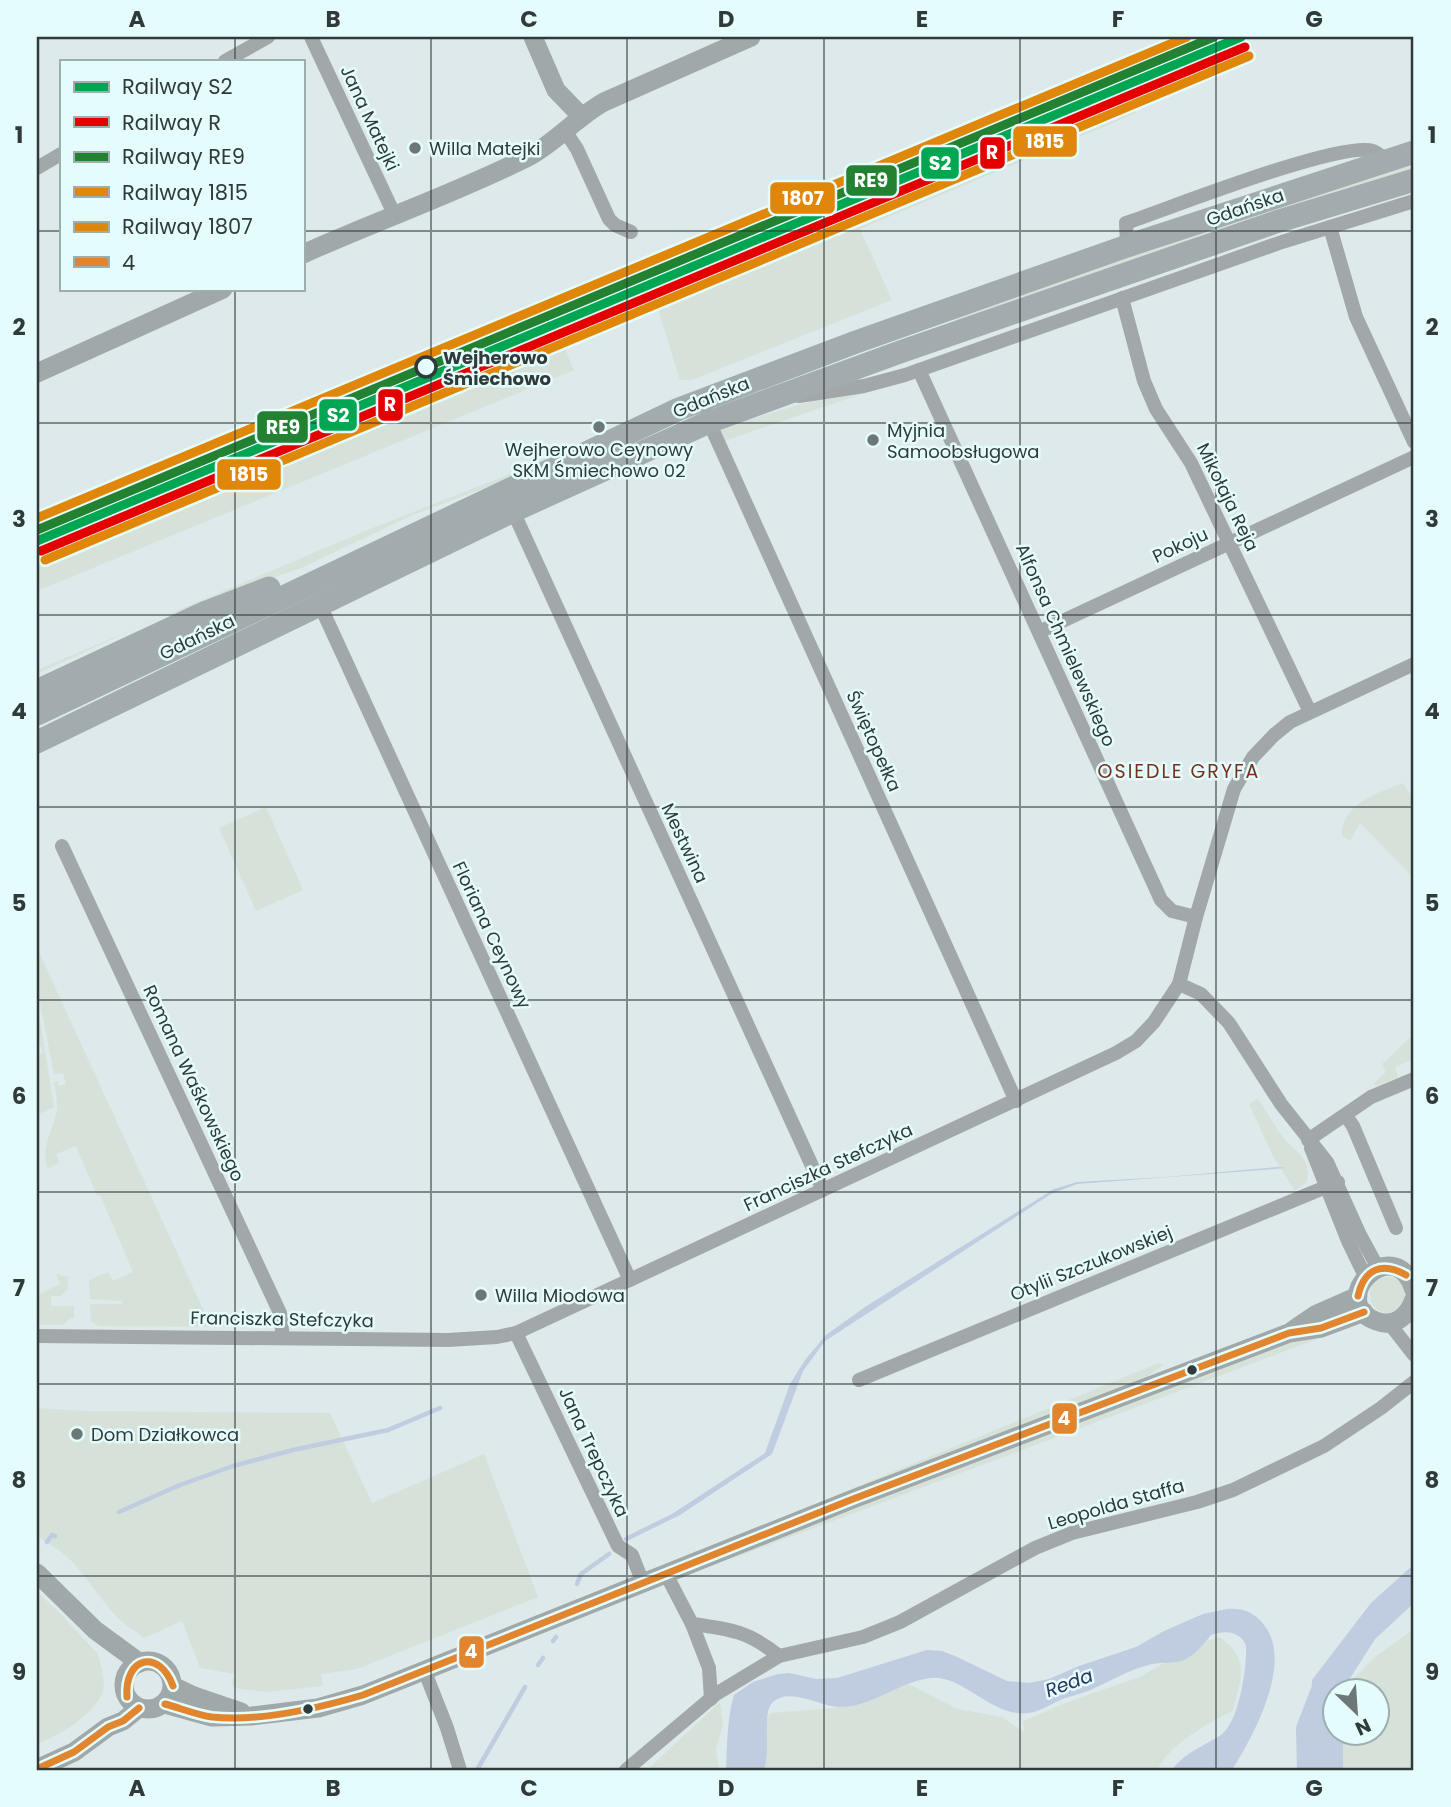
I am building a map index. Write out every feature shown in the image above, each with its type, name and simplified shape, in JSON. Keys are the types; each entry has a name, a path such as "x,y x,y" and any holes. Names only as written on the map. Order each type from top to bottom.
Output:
{"main road":[{"path":"533,37 556,90 582,117"},
{"path":"304,254 529,156 593,108 617,95 751,37"},
{"name":"Gdańska","path":"37,714 603,443 713,395 1127,246 1414,152"},
{"name":"Gdańska","path":"37,741 513,511 709,422 1276,222 1414,180"},
{"path":"37,373 221,290"},
{"path":"37,691 204,613 280,584 317,580"},
{"path":"37,678 70,664 103,659"},
{"path":"1403,1313 1380,1322 1361,1304 1361,1282 1372,1272 1388,1266 1412,1279"},
{"path":"169,1695 194,1696 252,1716 318,1709 363,1695 842,1503 1289,1333 1321,1328 1361,1304"},
{"path":"37,1573 133,1668"},
{"path":"149,1661 166,1668 171,1676 169,1695 157,1709 133,1702 124,1686 133,1668 149,1661"},
{"path":"37,1769 74,1752 108,1727 123,1721 133,1702"}],"street":[{"path":"227,60 268,37"},
{"name":"Jana Matejki","path":"311,37 395,216"},
{"path":"565,131 577,149 609,219 615,225 631,232"},
{"path":"37,168 60,155"},
{"name":"Gdańska","path":"770,399 864,386 919,370 1122,298 1414,201"},
{"path":"1330,227 1356,317 1414,442"},
{"name":"Mikołaja Reja","path":"1122,298 1149,394 1191,463 1310,712"},
{"name":"Alfonsa Chmielewskiego","path":"919,370 1161,900 1172,911 1196,917"},
{"path":"709,422 713,395"},
{"name":"Świętopełka","path":"709,422 1016,1101"},
{"name":"Pokoju","path":"1039,632 1414,457"},
{"name":"Mestwina","path":"513,511 823,1190"},
{"name":"Floriana Ceynowy","path":"320,605 630,1280"},
{"name":"Franciszka Stefczyka","path":"37,1336 473,1339 516,1333 1116,1053 1136,1041 1154,1022 1178,984 1234,789 1253,757 1274,734 1310,712 1414,664"},
{"name":"Romana Waśkowskiego","path":"62,846 280,1313 283,1338"},
{"path":"1178,984 1201,994 1229,1023 1261,1076 1326,1162 1331,1185 1359,1233 1372,1272"},
{"path":"1308,1140 1371,1097 1414,1079"},
{"path":"1346,1116 1353,1126 1396,1228"},
{"name":"Otylii Szczukowskiej","path":"859,1380 1331,1185"},
{"path":"1403,1313 1414,1354"},
{"name":"Jana Trepczyka","path":"516,1333 618,1546 632,1555 643,1583"},
{"name":"Leopolda Staffa","path":"626,1770 711,1699 779,1656 863,1637 900,1622 1035,1548 1072,1533 1197,1502 1233,1490 1324,1446 1414,1382"},
{"path":"666,1574 705,1655 711,1699"},
{"path":"692,1624 732,1629 758,1640 779,1656"},
{"path":"425,1672 460,1770"}],"shaded area":[{"path":"1143,94 1133,100 1136,113 860,229 892,300 692,380 680,380 652,290"},
{"path":"1414,162 1414,173 958,326 955,320 1003,299"},
{"path":"564,347 574,370 37,591 37,555 236,473 250,477"},
{"path":"867,392 724,441 719,429 815,400"},
{"path":"559,449 562,453 517,476 415,514 301,568 157,619 370,529 505,476 544,459"},
{"path":"135,629 37,674 37,670"},
{"path":"1403,783 1414,800 1414,878 1360,823 1350,841 1342,836 1347,815 1354,808 1373,795"},
{"path":"266,807 303,890 256,911 219,828"},
{"path":"37,948 207,1318 227,1320 227,1327 99,1326 91,1322 90,1304 122,1304 122,1301 90,1299 89,1280 108,1272 113,1281 133,1272 76,1146 56,1154 59,1163 48,1168 46,1146 57,1110 54,1082 58,1081 59,1086 66,1084 63,1073 54,1074 37,988"},
{"path":"39,1014 54,1107 37,1115 37,1055 43,1052 37,1038"},
{"path":"1414,1034 1414,1059 1395,1067 1398,1077 1376,1086 1374,1083 1386,1072 1382,1064"},
{"path":"1258,1099 1282,1136 1307,1165 1307,1182 1295,1191 1273,1156 1249,1104"},
{"path":"56,1274 68,1277 68,1289 60,1296 51,1296 51,1306 74,1306 74,1318 70,1318 63,1325 37,1325 37,1295 60,1284"},
{"path":"1388,1277 1401,1282 1406,1295 1401,1308 1388,1313 1375,1308 1370,1295 1375,1282"},
{"path":"1322,1333 1328,1335 729,1560 760,1545 1282,1345"},
{"path":"1159,1363 1163,1365 1145,1378 851,1491 851,1489"},
{"path":"37,1408 86,1411 330,1413 372,1503 484,1454 538,1597 357,1669 321,1674 323,1686 266,1692 234,1688 234,1674 200,1668 182,1621 144,1638 114,1614 72,1562 51,1544 37,1537"},
{"path":"37,1592 97,1653 104,1682 99,1699 85,1716 56,1736 37,1744"},
{"path":"1414,1629 1414,1678 1410,1691 1414,1710 1414,1770 1327,1770 1332,1748 1392,1748 1392,1678 1355,1678 1374,1658"},
{"path":"1220,1637 1237,1654 1240,1662 1240,1679 1233,1711 1179,1744 1169,1753 1158,1770 756,1770 758,1731 771,1713 834,1708 909,1684 957,1709 1002,1717 1024,1732 1023,1721 1140,1677 1196,1644"},
{"path":"720,1702 723,1725 716,1749 719,1770 647,1770"}],"water":[{"path":"1287,1168 1077,1184 1051,1194 825,1341 803,1371 772,1454 680,1515 672,1514 765,1453 790,1384 805,1360 826,1335 865,1307 1054,1189 1077,1182"},
{"path":"1414,1566 1414,1603 1375,1639 1350,1678 1322,1678 1322,1748 1343,1748 1343,1770 1299,1770 1310,1745 1312,1680 1371,1603"},
{"path":"1227,1609 1248,1612 1264,1625 1272,1640 1275,1659 1267,1699 1250,1739 1232,1770 1172,1770 1188,1754 1221,1735 1233,1719 1243,1680 1246,1646 1240,1637 1222,1632 1211,1635 1196,1652 1184,1660 1144,1666 1029,1713 1018,1713 995,1706 952,1681 941,1678 918,1680 851,1706 831,1706 787,1696 779,1698 769,1708 764,1770 726,1770 734,1695 753,1682 789,1673 816,1679 837,1678 927,1650 942,1651 955,1656 1007,1681 1029,1683 1049,1679 1136,1647 1203,1614"}],"waterway":[{"path":"119,1512 180,1485 233,1466 388,1430 440,1408"},
{"path":"626,1539 679,1513"},
{"path":"47,1542 52,1535 55,1536"},
{"path":"577,1584 581,1574 609,1554"},
{"path":"553,1641 556,1637"},
{"path":"538,1665 543,1658"},
{"path":"477,1770 525,1687"},
{"name":"Reda","path":"1309,1770 1308,1729 1322,1693"}],"rail line":[{"name":"1807","path":"37,518 1187,37"},
{"name":"RE9","path":"37,530 1214,37"},
{"name":"S2","path":"37,541 1241,37"},
{"name":"R","path":"41,551 1245,47"},
{"name":"1815","path":"45,560 1249,56"}],"transit line":[{"name":"4","path":"1358,1296 1365,1279 1375,1270 1389,1269 1406,1275"},
{"name":"4","path":"165,1704 212,1717 249,1718 308,1709 363,1695 853,1499 1289,1333 1321,1328 1364,1312"},
{"name":"4","path":"127,1697 131,1673 144,1662 159,1666 173,1686"},
{"name":"4","path":"37,1769 74,1752 139,1708"}],"place":[{"name":"Willa Matejki","path":"415,148"},
{"name":"Wejherowo Śmiechowo","path":"426,367"},
{"name":"Wejherowo Ceynowy SKM Śmiechowo 02","path":"599,427"},
{"name":"Myjnia Samoobsługowa","path":"873,440"},
{"name":"Willa Miodowa","path":"481,1295"},
{"name":"Dom Działkowca","path":"77,1434"}],"district":[{"name":"OSIEDLE GRYFA","path":"1179,771"}]}
